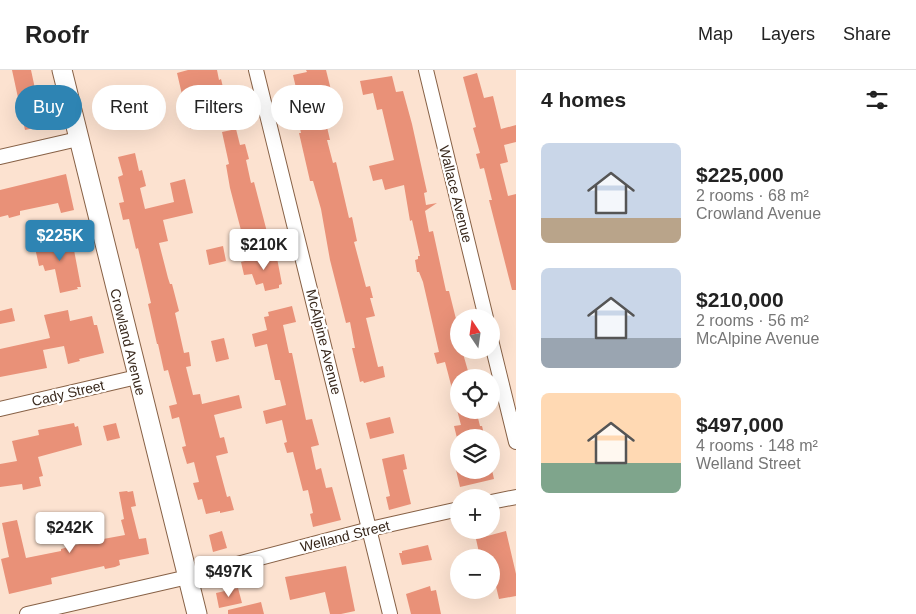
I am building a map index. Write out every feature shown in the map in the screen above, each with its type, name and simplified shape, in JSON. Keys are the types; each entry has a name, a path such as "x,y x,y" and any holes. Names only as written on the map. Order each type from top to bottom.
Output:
{"main road":[{"name":"Crowland Avenue","path":"62,70 197,614"}],"street":[{"name":"McAlpine Avenue","path":"256,70 390,614"},
{"name":"Wallace Avenue","path":"426,70 484,309"},
{"path":"0,157 78,139"},
{"path":"496,359 516,442"},
{"name":"Cady Street","path":"0,408 137,377"},
{"path":"500,500 516,496"},
{"name":"Welland Street","path":"27,614 188,577 370,529 450,511"}],"building":[{"path":"12,70 31,70 34,85 15,85"},
{"path":"188,70 217,70 219,80 221,79 222,85 180,85 177,73"},
{"path":"306,70 326,70 330,85 295,85 293,75 307,72"},
{"path":"477,73 484,98 493,96 501,129 516,125 516,142 504,145 508,162 500,164 508,196 516,194 516,290 512,290 489,200 492,200 484,168 480,169 476,154 480,153 473,128 476,127 463,77"},
{"path":"392,76 396,92 403,91 427,192 424,193 426,205 437,203 425,211 429,232 433,231 446,291 449,291 454,309 450,309 450,359 465,359 467,369 450,369 450,381 445,362 437,364 434,353 439,352 423,282 419,272 417,272 415,260 420,256 412,220 410,221 404,185 385,190 382,179 373,181 369,166 394,160 382,109 377,110 373,93 363,95 360,81"},
{"path":"236,130 240,145 245,144 249,159 246,160 251,183 254,182 267,232 243,238 230,188 226,165 229,164 222,132"},
{"path":"300,130 328,130 330,140 327,140 333,163 336,162 349,218 352,217 357,241 354,242 366,287 370,286 373,298 370,298 375,316 366,318 378,367 383,366 385,377 364,383 363,381 360,382 352,348 355,348 350,322 346,323 330,260 321,209 313,181 310,181 299,133 301,133"},
{"path":"135,153 139,171 142,170 146,186 140,188 145,209 174,202 170,183 185,179 193,213 163,220 168,241 159,243 179,311 175,313 184,353 189,352 191,366 186,367 193,395 200,394 202,404 239,395 242,408 214,415 220,438 224,437 228,453 216,456 227,497 230,496 234,510 206,514 202,499 198,500 193,483 199,482 194,462 187,464 182,447 186,446 179,417 172,419 169,406 177,404 168,370 164,371 157,344 148,304 151,303 138,248 136,249 129,219 123,220 119,203 124,202 118,177 123,175 118,157"},
{"path":"66,174 74,210 61,213 58,203 20,211 20,215 9,218 8,215 0,217 0,190"},
{"path":"68,235 72,251 74,250 81,287 60,293 55,269 45,271 43,265 39,266 34,243"},
{"path":"223,246 226,261 209,265 206,250"},
{"path":"276,253 282,284 279,285 279,288 265,291 263,283 256,285 252,274 244,275 241,262"},
{"path":"292,306 296,322 283,325 289,353 292,353 306,420 312,419 319,445 311,447 316,470 321,468 326,488 332,487 341,520 313,527 310,514 313,513 308,490 303,491 293,452 287,453 284,443 287,442 282,420 266,424 263,411 286,405 280,380 275,380 267,344 255,347 252,334 267,330 264,317 269,316 268,312"},
{"path":"12,308 15,321 0,324 0,311"},
{"path":"68,310 70,321 92,316 94,325 97,325 104,353 79,359 80,361 68,364 64,346 43,350 47,368 0,377 0,349 50,338 44,315"},
{"path":"224,338 229,359 216,362 211,341"},
{"path":"390,417 394,433 370,439 366,423"},
{"path":"459,419 478,419 483,429 455,429 454,426 461,425"},
{"path":"74,423 75,427 78,426 82,445 38,457 43,476 39,477 41,486 23,490 22,484 0,487 0,464 17,461 12,441 39,435 38,430"},
{"path":"116,423 120,438 107,441 103,426"},
{"path":"404,454 407,469 403,470 411,504 389,510 386,497 390,496 382,459"},
{"path":"458,479 494,479 460,487"},
{"path":"133,491 136,506 131,507 139,539 146,538 149,554 119,560 120,565 115,567 105,569 104,566 51,578 52,584 9,594 1,559 9,557 2,523 17,520 26,558 61,551 61,549 87,542 125,535 121,520 124,519 119,492"},
{"path":"222,531 227,548 213,552 209,535"},
{"path":"506,531 516,574 516,596 500,599 500,549 478,549 476,539 500,539 500,533"},
{"path":"428,545 432,560 402,565 399,553"},
{"path":"346,566 355,611 330,614 325,592 290,600 285,577"},
{"path":"430,586 431,591 436,590 441,614 411,614 406,594"},
{"path":"238,588 242,603 219,608 216,593"},
{"path":"261,602 264,614 228,614 228,610"}]}
